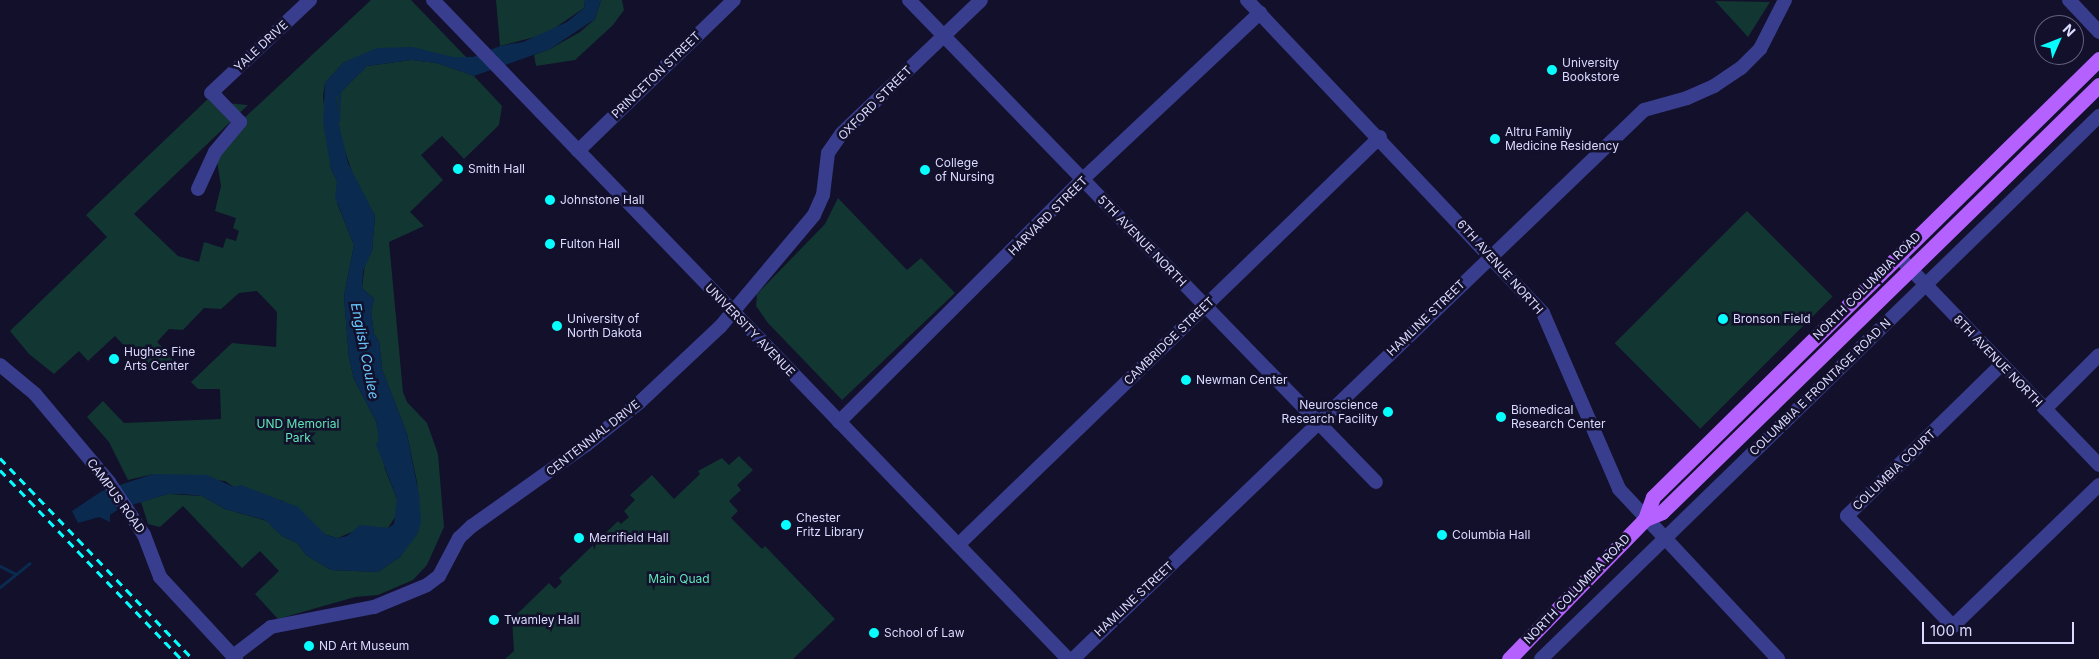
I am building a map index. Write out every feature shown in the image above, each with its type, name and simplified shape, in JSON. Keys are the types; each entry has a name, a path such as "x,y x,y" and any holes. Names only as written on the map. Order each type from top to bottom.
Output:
{"main road":[{"name":"NORTH COLUMBIA ROAD","path":"1645,520 1653,498 2099,59"},
{"name":"NORTH COLUMBIA ROAD","path":"1509,659 1645,520 1662,512 2099,85"}],"street":[{"name":"YALE DRIVE","path":"198,189 215,152 240,122 212,94 310,0"},
{"name":"UNIVERSITY AVENUE","path":"433,0 1068,659"},
{"name":"PRINCETON STREET","path":"578,150 734,0"},
{"name":"5TH AVENUE NORTH","path":"909,0 1317,424 1376,482"},
{"name":"OXFORD STREET","path":"748,297 814,215 822,196 828,153 842,133 981,0"},
{"name":"6TH AVENUE NORTH","path":"1248,0 1380,137 1543,313 1619,489 1645,520 1778,659"},
{"name":"HAMLINE STREET","path":"1073,659 1644,110 1687,98 1714,86 1741,68 1760,49 1786,0"},
{"path":"2069,0 2099,32"},
{"name":"HARVARD STREET","path":"839,422 1083,179 1260,13"},
{"name":"COLUMBIA E FRONTAGE ROAD N","path":"1544,658 2099,116"},
{"name":"CAMBRIDGE STREET","path":"958,545 1380,137"},
{"name":"8TH AVENUE NORTH","path":"1898,256 2099,465"},
{"name":"CENTENNIAL DRIVE","path":"235,657 271,627 374,607 410,595 438,576 459,538 472,526 626,413 710,338 748,297"},
{"path":"2045,408 2099,354"},
{"name":"COLUMBIA COURT","path":"2002,364 1847,516 1953,626 2099,485"},
{"name":"CAMPUS ROAD","path":"0,365 35,394 109,482 144,535 160,577 235,657"},
{"path":"1528,640 1544,658"}],"green space":[{"name":"UND Memorial Park","path":"371,0 411,0 466,57 344,62 325,83 323,96 331,169 337,181 337,203 354,245 344,296 349,358 354,379 376,421 385,469 397,499 397,514 388,528 354,531 338,538 326,535 283,501 234,487 225,481 153,474 128,480 109,442 87,417 103,401 124,423 221,419 220,389 198,389 191,382 232,343 276,347 277,312 257,291 239,293 221,309 204,308 183,330 169,329 157,342 172,357 175,368 145,368 115,336 88,361 79,351 54,374 29,354 10,331 107,237 86,215 210,97 225,103 248,105 134,214 178,256 199,262 204,242 223,248 226,238 236,241 239,231 233,228 236,218 215,211 221,186 216,155 240,122"},
{"path":"496,0 585,0 584,8 546,34 500,46"},
{"path":"601,0 622,0 624,10 613,25 575,60 536,66 534,55 550,49 580,32 595,19"},
{"path":"1715,1 1770,2 1748,37"},
{"path":"411,60 437,63 474,76 502,106 499,125 464,159 442,136 421,155 443,180 410,212 424,226 389,242 403,392 407,402 427,423 438,454 444,527 427,565 413,580 378,595 355,597 278,619 255,594 279,571 260,551 242,568 183,506 160,527 148,524 141,502 168,494 202,496 225,509 267,521 282,536 297,543 306,555 331,570 378,572 400,557 420,523 417,482 407,434 382,369 379,341 374,334 371,311 374,299 362,288 365,263 372,251 375,216 353,175 338,130 336,97 367,66"},
{"path":"838,198 907,270 921,258 955,293 842,400 768,323 756,306 757,294 825,224"},
{"name":"Bronson Field","path":"1747,211 1833,297 1700,429 1615,343"},
{"name":"Main Quad","path":"739,456 753,470 737,485 741,490 729,501 738,511 731,518 762,549 765,546 835,619 793,659 505,659 514,651 512,619 549,583 555,589 562,582 559,578 618,521 621,524 629,517 624,511 635,500 630,495 652,475 674,499 700,474 698,471 722,458 729,465"}],"water":[{"path":"585,0 601,0 595,19 550,49 474,76 437,63 411,60 367,66 336,97 338,120 348,163 375,216 372,251 363,271 362,288 374,299 371,311 374,334 379,341 382,369 407,434 419,495 421,521 418,533 400,557 378,572 331,570 306,555 297,543 282,536 265,520 225,509 202,496 168,494 119,509 110,515 110,522 99,517 78,523 72,511 102,491 153,474 207,475 234,487 241,485 298,507 326,535 338,538 347,536 360,525 388,528 394,524 397,499 376,444 379,440 376,421 354,379 349,358 344,296 354,245 335,197 337,181 331,169 323,123 325,83 344,62 377,48 412,47 453,57 473,57 500,46 523,42 567,22 584,8"}],"waterway":[{"name":"English Coulee","path":"338,120 339,92"},
{"name":"English Coulee","path":"0,587 30,563"},
{"path":"0,566 16,574"}],"railway":[{"path":"0,458 193,659"},
{"path":"0,470 181,659"}],"place":[{"name":"University Bookstore","path":"1552,70"},
{"name":"Altru Family Medicine Residency","path":"1495,139"},
{"name":"Smith Hall","path":"458,169"},
{"name":"College of Nursing","path":"925,170"},
{"name":"Johnstone Hall","path":"550,200"},
{"name":"Fulton Hall","path":"550,244"},
{"name":"Bronson Field","path":"1723,319"},
{"name":"University of North Dakota","path":"557,326"},
{"name":"Hughes Fine Arts Center","path":"114,359"},
{"name":"Newman Center","path":"1186,380"},
{"name":"Neuroscience Research Facility","path":"1388,412"},
{"name":"Biomedical Research Center","path":"1501,417"},
{"name":"Chester Fritz Library","path":"786,525"},
{"name":"Columbia Hall","path":"1442,535"},
{"name":"Merrifield Hall","path":"579,538"},
{"name":"Twamley Hall","path":"494,620"},
{"name":"School of Law","path":"874,633"},
{"name":"ND Art Museum","path":"309,646"}]}
